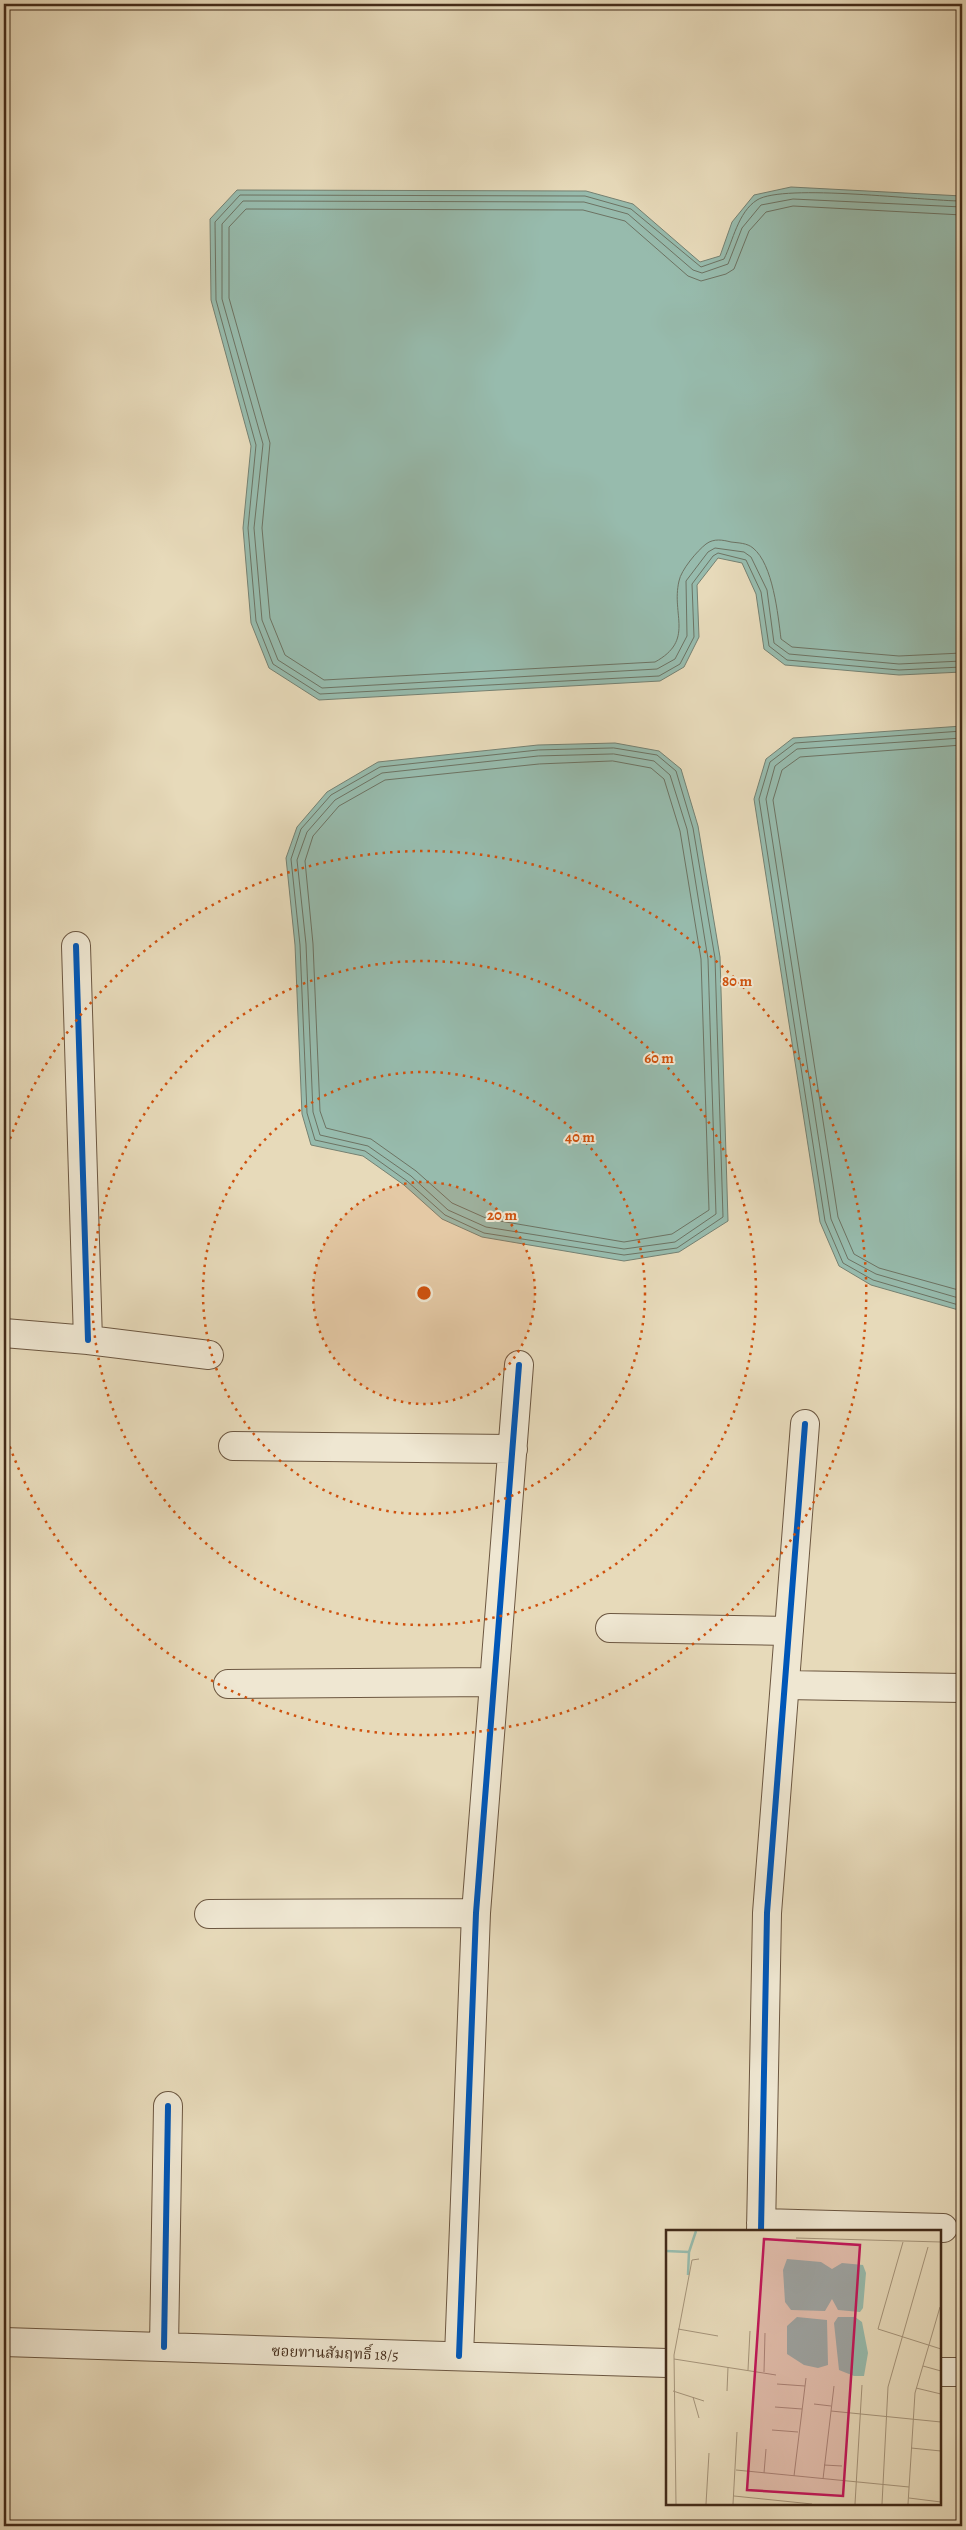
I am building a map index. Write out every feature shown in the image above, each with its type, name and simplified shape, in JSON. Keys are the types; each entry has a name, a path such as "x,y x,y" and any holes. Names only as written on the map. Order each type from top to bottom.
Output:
{"street":[{"path":"76,946 88,1340"},
{"path":"4,1333 88,1340 209,1355"},
{"path":"459,2356 476,1913 519,1365"},
{"path":"806,1424 767,1913 761,2227 942,2228"},
{"path":"233,1446 513,1449"},
{"path":"610,1628 789,1631"},
{"path":"228,1684 494,1682"},
{"path":"785,1684 962,1688"},
{"path":"209,1914 476,1913"},
{"path":"164,2347 168,2106"},
{"name":"ซอยทานสัมฤทธิ์ 18/5","path":"4,2342 666,2363"},
{"path":"941,2372 962,2372"}],"water":[{"path":"791,187 962,196 962,672 899,675 785,665 764,649 756,594 742,563 718,558 697,585 699,637 684,667 660,681 319,700 269,668 251,623 243,528 251,446 211,300 210,219 237,190 586,191 633,204 700,262 720,256 732,222 754,195"},
{"path":"962,726 962,1311 871,1285 839,1266 820,1222 754,799 766,759 793,738"},
{"path":"615,743 659,751 681,769 698,826 720,957 728,1221 679,1252 624,1261 482,1237 442,1219 404,1185 363,1156 311,1145 302,1114 295,945 286,858 297,827 327,792 378,762 538,745"}],"cycle path":[{"path":"76,946 88,1340"},
{"path":"459,2356 476,1913 519,1365"},
{"path":"761,2230 767,1913 805,1424"},
{"path":"164,2347 168,2106"}]}
